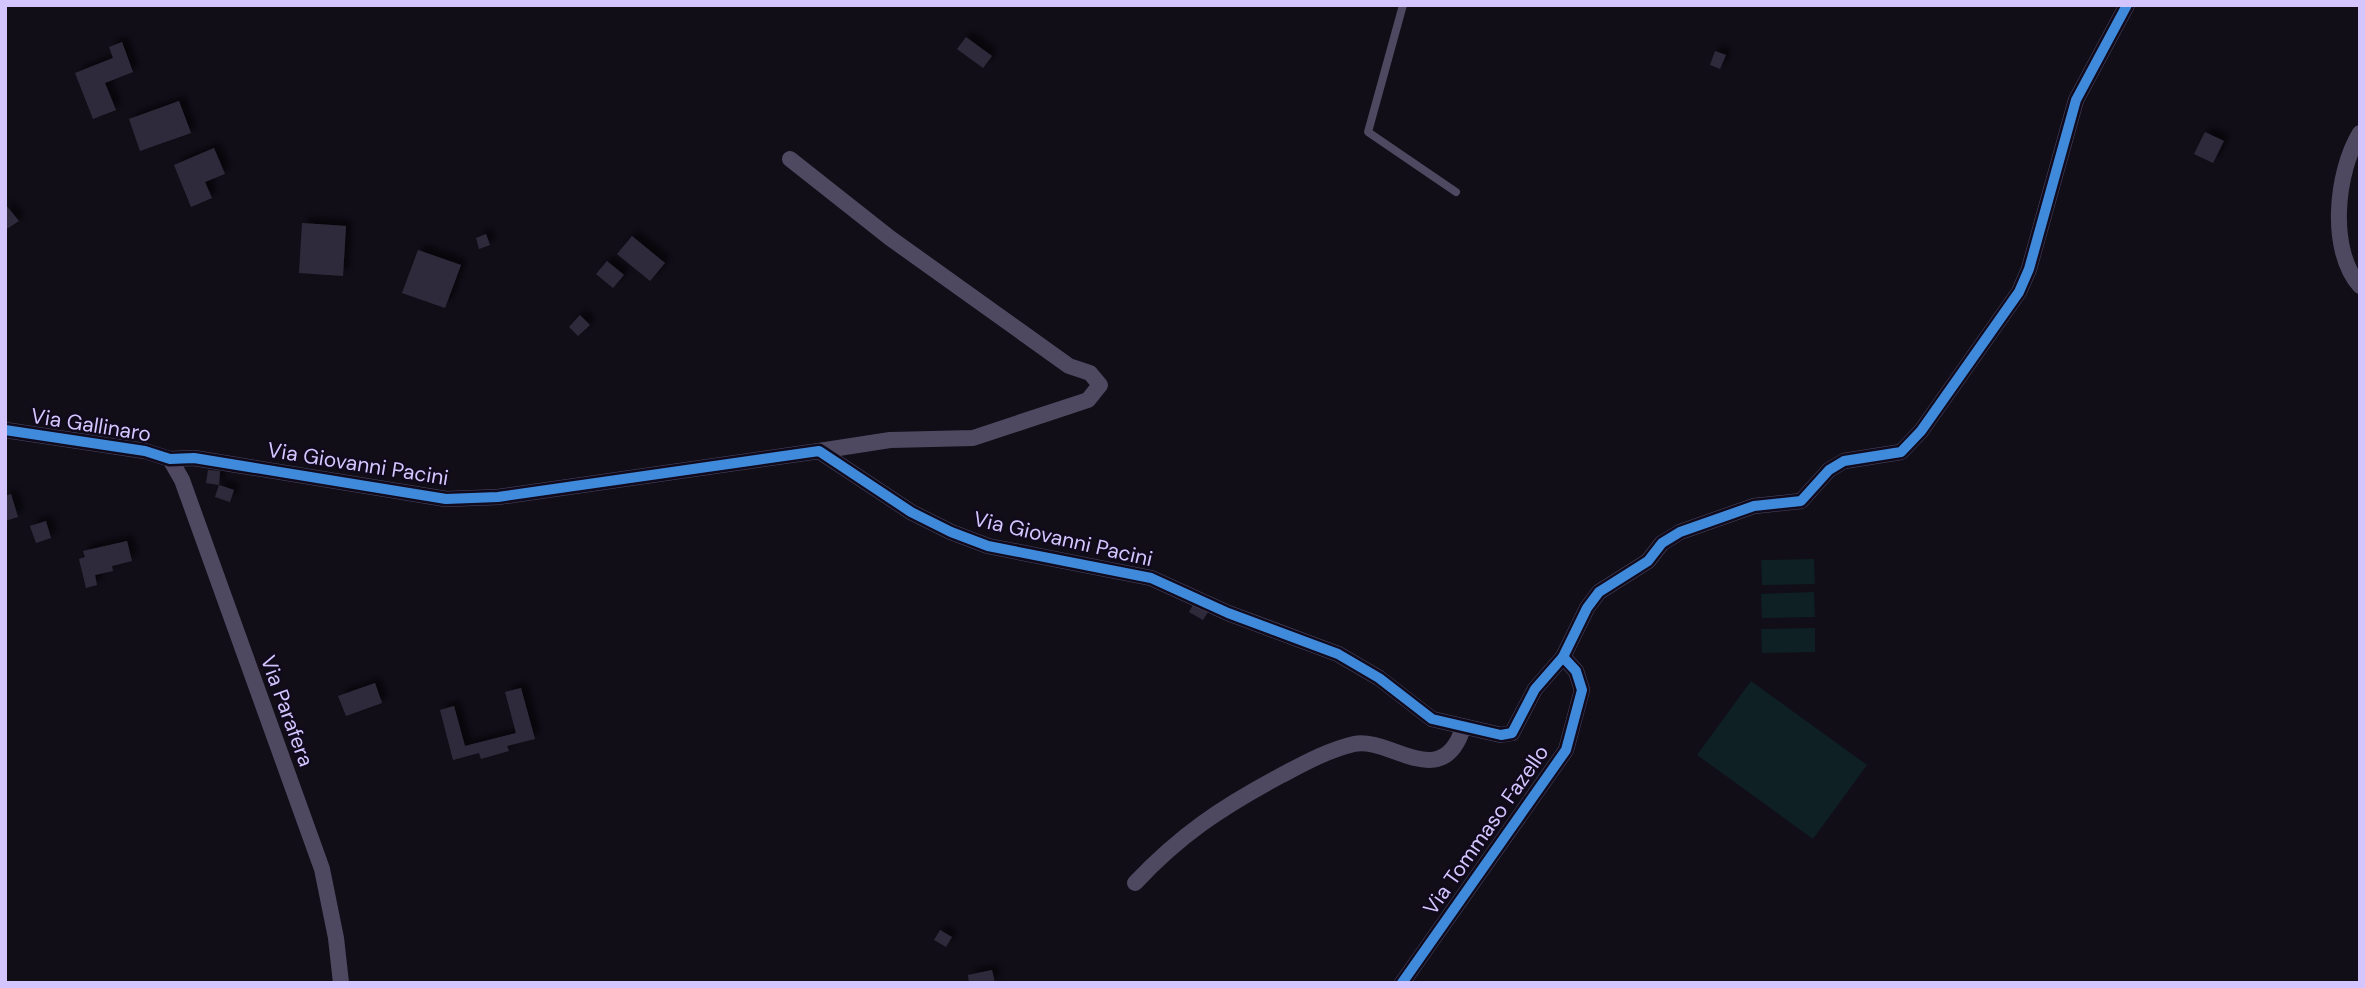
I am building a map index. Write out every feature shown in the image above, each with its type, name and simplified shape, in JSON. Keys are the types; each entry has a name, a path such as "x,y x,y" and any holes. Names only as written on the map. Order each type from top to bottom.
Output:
{"street":[{"path":"1563,657 1587,608 1599,592 1648,561 1662,543 1681,532 1754,506 1801,501 1829,470 1844,461 1901,452 1921,431 2019,292 2029,269 2076,100 2127,5"},
{"path":"2360,133 2347,161 2342,188 2341,224 2343,255 2360,286"},
{"path":"790,159 890,238 1069,366 1090,373 1100,385 1088,400 973,438 890,440 819,451"},
{"name":"Via Gallinaro","path":"5,430 145,451 170,459"},
{"name":"Via Giovanni Pacini","path":"170,459 194,458 446,499 511,495 819,451 911,512 951,532 988,546 1151,578 1228,613 1338,654 1379,678 1432,719 1463,728 1501,735 1512,733 1535,689 1563,657"},
{"name":"Via Parafera","path":"170,459 181,480 322,869 336,938 341,983"},
{"name":"Via Tommaso Fazello","path":"1402,983 1566,750 1582,690 1576,671 1563,657"},
{"path":"1135,883 1169,847 1204,819 1306,763 1355,744 1370,743 1416,760 1434,759 1454,748 1463,728"}],"lane":[{"path":"1403,5 1368,132 1456,192"}],"shaded area":[{"path":"1814,559 1815,584 1762,585 1761,560"},
{"path":"1814,592 1815,617 1762,618 1761,594"},
{"path":"1815,628 1815,652 1762,653 1761,629"},
{"path":"1751,681 1867,765 1813,839 1697,755"}],"building":[{"path":"966,37 992,56 983,68 957,49"},
{"path":"122,42 133,72 105,83 116,110 93,119 75,73 113,58 109,47"},
{"path":"1715,51 1726,55 1720,69 1710,65"},
{"path":"179,101 191,133 140,151 129,119"},
{"path":"2205,132 2224,141 2213,163 2194,154"},
{"path":"214,148 225,174 205,182 212,198 191,207 174,165"},
{"path":"5,204 19,221 5,230"},
{"path":"302,223 346,226 343,276 299,273"},
{"path":"486,234 490,245 479,249 476,238"},
{"path":"632,236 665,263 650,281 617,254"},
{"path":"418,250 461,265 445,308 402,293"},
{"path":"607,261 624,275 613,288 596,274"},
{"path":"580,315 590,325 578,336 569,327"},
{"path":"208,470 220,471 219,485 206,483"},
{"path":"219,485 234,490 230,502 215,497"},
{"path":"11,494 18,517 5,521 5,496"},
{"path":"46,521 51,538 36,543 30,526"},
{"path":"127,541 132,561 112,566 113,571 95,575 97,585 86,588 79,559 85,557 83,551"},
{"path":"1194,603 1208,612 1203,620 1189,612"},
{"path":"375,683 382,703 346,716 338,696"},
{"path":"521,688 535,739 507,746 509,751 481,759 479,753 453,760 440,710 454,706 465,746 516,733 505,692"},
{"path":"940,930 952,937 946,947 934,940"},
{"path":"992,970 995,983 969,983 968,975"}],"cycle path":[{"path":"1402,983 1566,750 1582,690 1576,671 1563,657 1587,608 1599,592 1648,561 1662,543 1680,532 1754,506 1801,501 1829,470 1844,461 1901,452 1921,431 2019,292 2029,269 2076,100 2127,5"},
{"path":"5,430 145,451 170,459 194,458 446,499 498,497 819,451 911,512 951,532 988,546 1151,578 1228,613 1338,654 1379,678 1432,719 1501,735 1512,733 1535,689 1563,657"}]}
